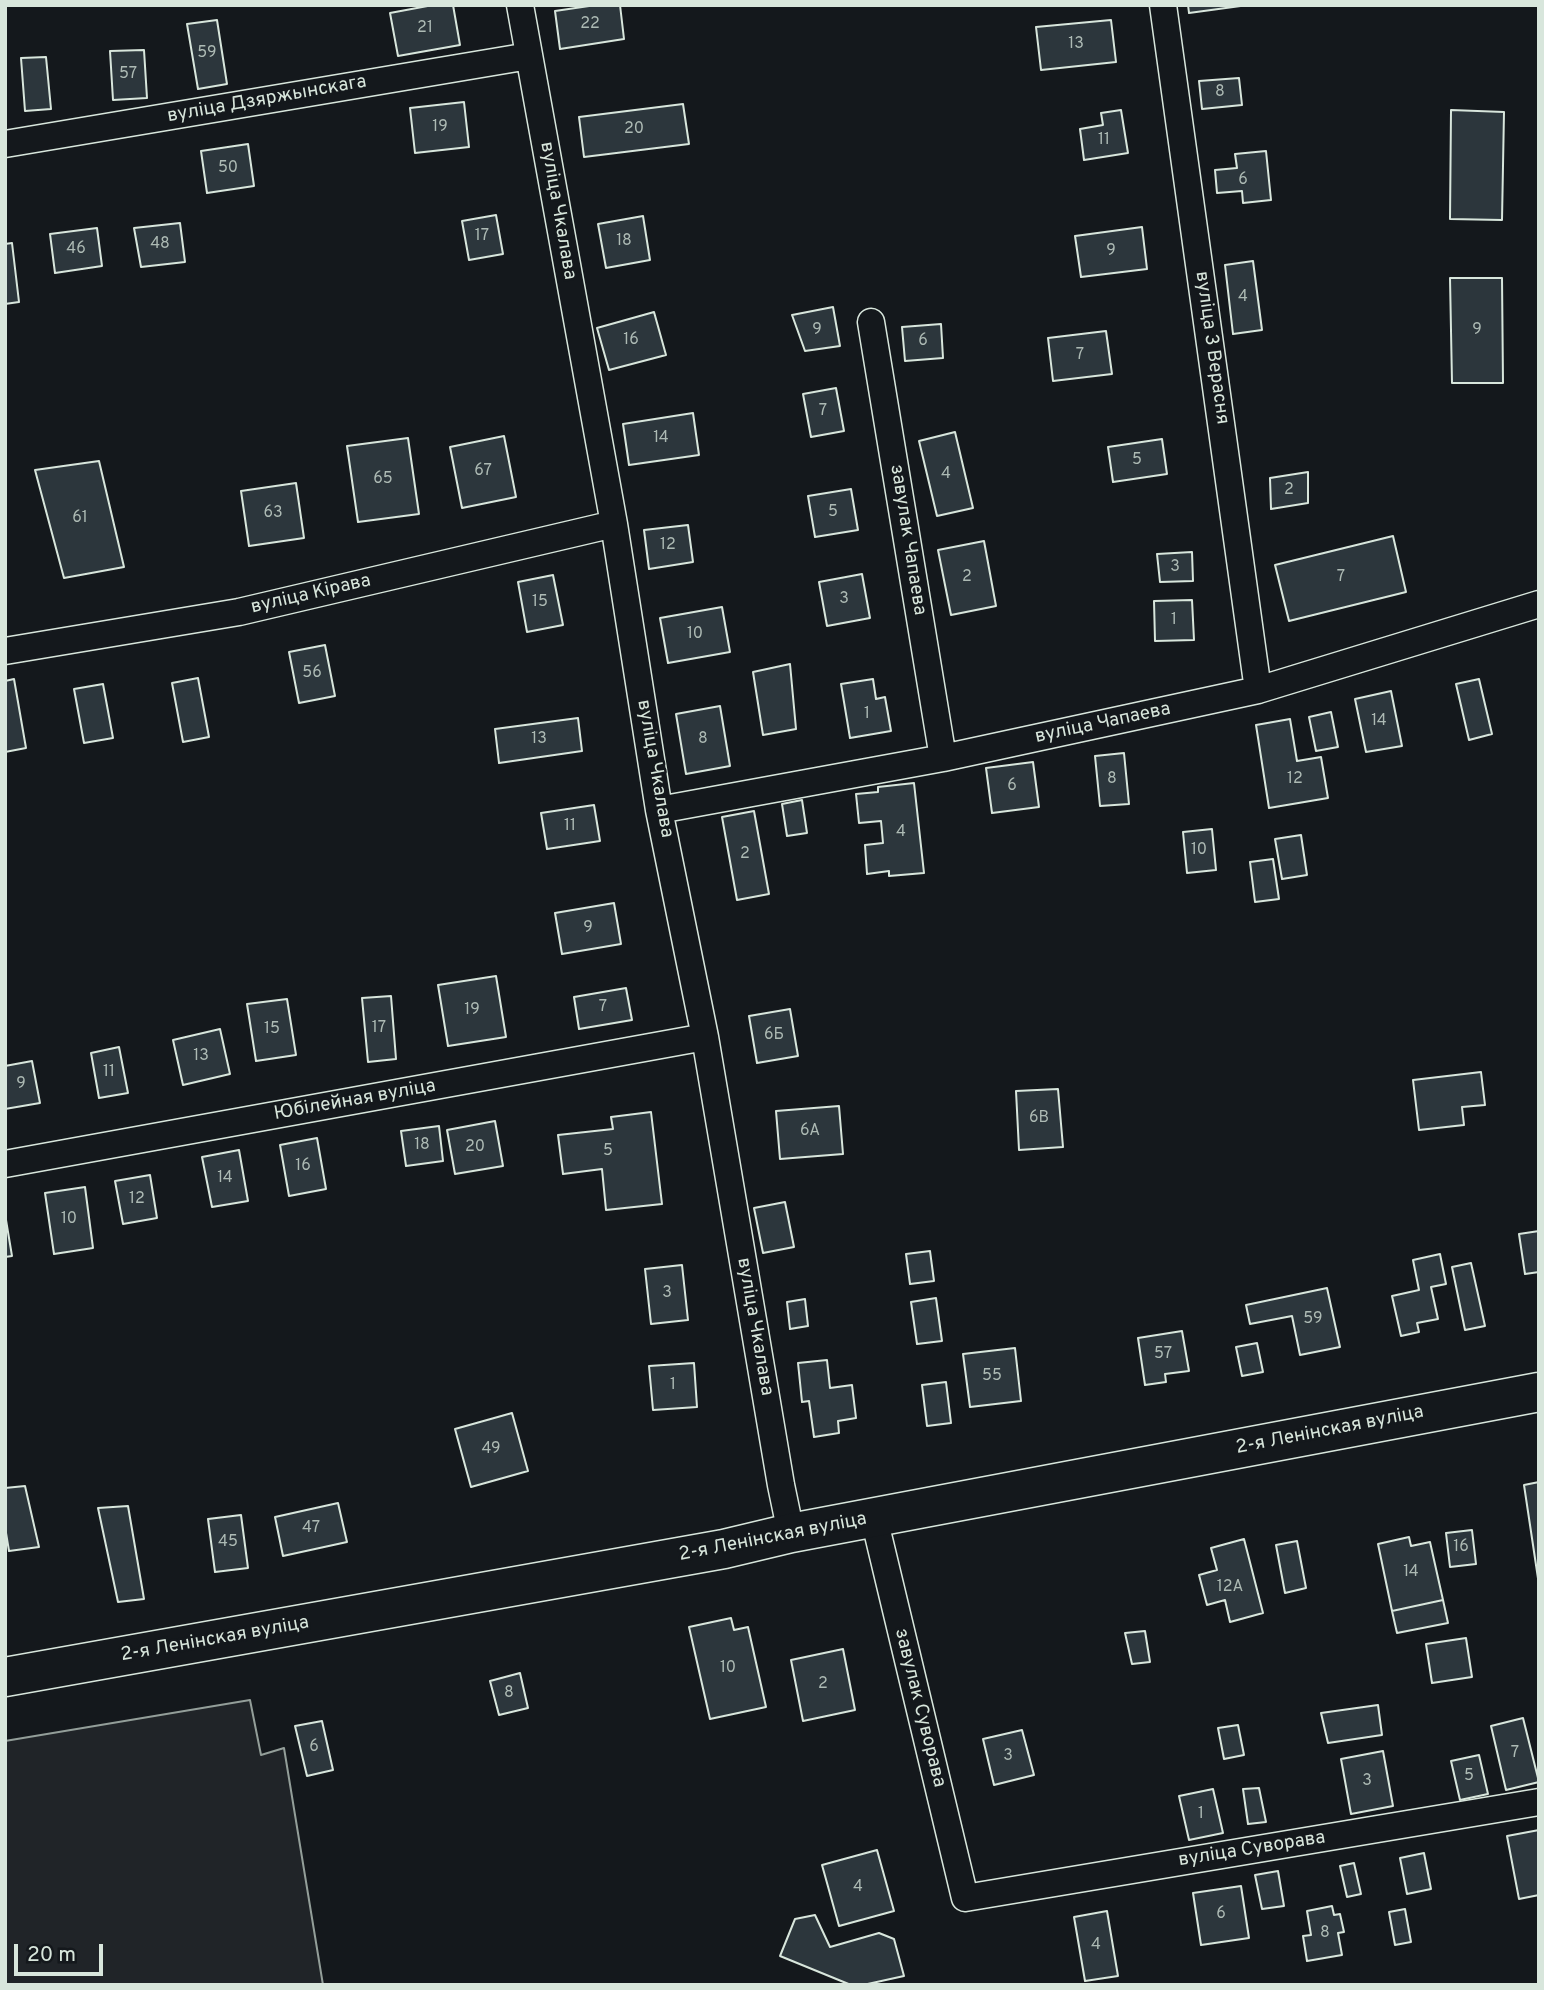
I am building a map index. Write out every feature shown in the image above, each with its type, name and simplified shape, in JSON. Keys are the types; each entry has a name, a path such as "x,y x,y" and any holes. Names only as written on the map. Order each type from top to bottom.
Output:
{"main road":[{"name":"2-я Ленінская вуліца","path":"5,1677 724,1549 792,1533 1539,1392"}],"street":[{"name":"вуліца Чкалава","path":"520,5 614,524 659,810 705,1037 779,1472 792,1533"},
{"name":"вуліца 3 Верасня","path":"1163,5 1258,690"},
{"name":"вуліца Дзяржынскага","path":"5,144 528,56"},
{"name":"завулак Чапаева","path":"872,322 943,758"},
{"name":"вуліца Кірава","path":"5,651 239,612 614,524"},
{"name":"вуліца Чапаева","path":"659,810 943,758 1258,690 1539,604"},
{"name":"Юбілейная вуліца","path":"5,1164 705,1037"},
{"name":"завулак Суворава","path":"874,1518 965,1898"},
{"name":"вуліца Суворава","path":"965,1898 1539,1802"}],"shaded area":[{"path":"250,1700 261,1755 284,1748 323,1985 5,1985 5,1741"}],"building":[{"path":"433,5 453,5 460,45 398,56 390,13"},
{"path":"596,5 620,5 624,39 560,49 555,11"},
{"path":"1188,5 1248,5 1189,13"},
{"path":"217,20 227,84 198,89 187,24"},
{"path":"1111,20 1116,62 1041,70 1036,27"},
{"path":"144,50 147,98 113,100 110,51"},
{"path":"46,57 51,109 25,111 21,58"},
{"path":"1239,78 1242,105 1202,109 1199,81"},
{"path":"464,102 469,147 415,153 410,108"},
{"path":"683,104 689,144 584,157 579,117"},
{"path":"1121,110 1128,153 1084,160 1080,129 1103,125 1101,113"},
{"path":"1451,110 1504,112 1502,220 1450,219"},
{"path":"248,144 254,186 207,193 201,151"},
{"path":"1266,151 1271,200 1243,203 1242,191 1217,193 1215,170 1237,168 1235,154"},
{"path":"496,215 503,254 469,260 462,221"},
{"path":"643,216 650,260 606,268 598,224"},
{"path":"180,223 185,262 141,267 134,228"},
{"path":"1142,227 1147,269 1081,277 1075,236"},
{"path":"97,228 102,266 55,273 50,234"},
{"path":"12,243 19,302 5,304 5,244"},
{"path":"1253,261 1262,330 1233,334 1225,265"},
{"path":"1450,278 1502,278 1503,383 1452,383"},
{"path":"833,307 840,346 805,351 792,315"},
{"path":"654,312 666,355 609,370 597,328"},
{"path":"941,324 943,358 905,361 902,327"},
{"path":"1106,331 1112,374 1053,381 1048,338"},
{"path":"836,388 844,431 811,437 803,394"},
{"path":"693,413 699,455 629,465 623,424"},
{"path":"955,432 973,508 937,516 919,441"},
{"path":"504,436 516,497 462,508 450,447"},
{"path":"408,438 419,514 358,522 347,446"},
{"path":"1162,439 1167,474 1113,482 1108,447"},
{"path":"99,461 124,567 64,578 35,470"},
{"path":"1308,472 1308,503 1271,509 1270,478"},
{"path":"296,483 304,538 249,546 241,491"},
{"path":"851,489 858,530 815,537 808,496"},
{"path":"688,525 693,562 649,569 644,530"},
{"path":"1393,536 1406,592 1289,621 1275,565"},
{"path":"984,541 996,606 951,615 938,550"},
{"path":"1192,552 1193,581 1160,582 1157,554"},
{"path":"862,574 870,618 827,626 819,582"},
{"path":"553,575 563,625 527,632 518,582"},
{"path":"1192,600 1194,640 1155,641 1154,601"},
{"path":"722,607 730,652 668,663 660,618"},
{"path":"325,645 335,696 299,703 289,652"},
{"path":"790,664 796,729 763,735 753,672"},
{"path":"198,678 209,737 183,742 172,683"},
{"path":"14,679 26,748 5,752 5,681"},
{"path":"873,679 876,699 885,697 891,731 850,738 841,684"},
{"path":"1479,679 1492,734 1469,740 1456,684"},
{"path":"103,684 113,738 84,743 74,689"},
{"path":"1391,691 1402,746 1366,752 1355,699"},
{"path":"720,706 730,766 686,774 676,714"},
{"path":"1331,712 1338,747 1316,751 1309,717"},
{"path":"578,718 582,751 499,763 495,729"},
{"path":"1290,719 1297,761 1321,757 1328,798 1269,808 1256,725"},
{"path":"1124,753 1129,804 1100,806 1095,756"},
{"path":"1033,762 1039,807 992,813 986,768"},
{"path":"914,783 924,873 889,876 889,871 867,874 865,845 883,843 881,821 859,823 856,794 878,792 878,787"},
{"path":"802,800 807,833 787,836 782,804"},
{"path":"594,805 600,841 547,849 541,813"},
{"path":"754,811 769,894 737,900 722,817"},
{"path":"1212,829 1216,870 1187,873 1183,832"},
{"path":"1301,835 1307,875 1282,879 1275,839"},
{"path":"1273,859 1279,899 1255,902 1250,862"},
{"path":"614,903 621,944 562,954 555,913"},
{"path":"496,976 506,1037 448,1046 438,985"},
{"path":"626,988 632,1020 579,1029 574,997"},
{"path":"391,996 396,1059 368,1062 362,998"},
{"path":"287,999 296,1055 256,1061 247,1004"},
{"path":"790,1009 798,1056 757,1063 749,1016"},
{"path":"220,1029 230,1074 183,1085 173,1040"},
{"path":"119,1047 128,1093 99,1098 91,1053"},
{"path":"32,1061 40,1103 5,1109 5,1066"},
{"path":"1481,1072 1485,1105 1462,1107 1464,1125 1419,1130 1413,1080"},
{"path":"1058,1089 1063,1147 1019,1150 1016,1091"},
{"path":"839,1106 843,1154 780,1159 776,1111"},
{"path":"651,1112 662,1204 606,1210 602,1169 563,1174 558,1135 613,1129 611,1117"},
{"path":"495,1121 503,1166 455,1174 447,1130"},
{"path":"439,1126 443,1161 406,1166 401,1131"},
{"path":"317,1138 326,1189 289,1196 280,1145"},
{"path":"239,1150 248,1201 212,1207 202,1157"},
{"path":"150,1175 157,1218 123,1224 115,1181"},
{"path":"85,1187 93,1248 54,1254 45,1193"},
{"path":"785,1202 794,1247 763,1253 754,1208"},
{"path":"5,1214 12,1256 5,1257"},
{"path":"1539,1231 1539,1272 1525,1274 1519,1234"},
{"path":"930,1251 934,1281 910,1284 906,1254"},
{"path":"1440,1254 1446,1284 1431,1287 1438,1319 1417,1323 1419,1332 1401,1336 1392,1296 1419,1290 1413,1260"},
{"path":"1471,1263 1485,1326 1465,1330 1452,1267"},
{"path":"682,1265 688,1320 651,1324 645,1269"},
{"path":"1327,1288 1340,1347 1300,1355 1292,1316 1250,1324 1246,1305"},
{"path":"936,1298 942,1341 917,1344 911,1302"},
{"path":"805,1299 808,1326 790,1329 787,1302"},
{"path":"1182,1331 1189,1371 1165,1374 1166,1382 1145,1385 1138,1338"},
{"path":"1257,1343 1263,1372 1242,1376 1236,1347"},
{"path":"1015,1348 1021,1401 970,1407 963,1354"},
{"path":"827,1360 830,1388 852,1385 856,1418 838,1421 839,1433 814,1437 809,1401 802,1402 798,1363"},
{"path":"694,1363 697,1407 653,1410 649,1366"},
{"path":"946,1382 951,1423 927,1426 922,1385"},
{"path":"512,1413 528,1471 471,1487 455,1429"},
{"path":"1539,1482 1539,1585 1524,1485"},
{"path":"25,1486 39,1547 9,1551 5,1527 5,1488"},
{"path":"338,1503 347,1542 283,1556 275,1517"},
{"path":"128,1506 144,1599 118,1602 98,1508"},
{"path":"241,1515 248,1568 215,1572 208,1519"},
{"path":"1472,1530 1476,1564 1450,1567 1446,1533"},
{"path":"1409,1537 1411,1546 1430,1542 1443,1600 1392,1611 1378,1544"},
{"path":"1244,1539 1263,1613 1230,1622 1225,1600 1207,1605 1199,1575 1217,1570 1211,1548"},
{"path":"1297,1541 1306,1588 1285,1593 1276,1545"},
{"path":"1443,1600 1448,1623 1397,1633 1392,1611"},
{"path":"731,1618 734,1630 748,1627 766,1707 710,1719 689,1627"},
{"path":"1145,1631 1150,1662 1132,1664 1125,1633"},
{"path":"1466,1638 1472,1677 1432,1683 1426,1644"},
{"path":"843,1649 855,1710 803,1721 791,1660"},
{"path":"520,1673 528,1708 499,1715 490,1681"},
{"path":"1378,1705 1382,1735 1328,1743 1321,1713"},
{"path":"1523,1718 1539,1782 1506,1790 1491,1726"},
{"path":"322,1721 333,1770 307,1776 295,1726"},
{"path":"1238,1725 1244,1755 1224,1759 1218,1728"},
{"path":"1022,1730 1034,1775 994,1785 983,1739"},
{"path":"1383,1751 1393,1806 1351,1814 1341,1759"},
{"path":"1479,1755 1488,1794 1460,1800 1451,1761"},
{"path":"1259,1788 1266,1822 1248,1824 1243,1789"},
{"path":"1213,1789 1223,1833 1189,1840 1179,1796"},
{"path":"1539,1830 1539,1895 1519,1899 1507,1836"},
{"path":"877,1850 894,1911 839,1926 822,1865"},
{"path":"1424,1853 1431,1889 1407,1894 1400,1858"},
{"path":"1354,1863 1361,1894 1347,1897 1340,1866"},
{"path":"1278,1871 1284,1906 1262,1909 1255,1875"},
{"path":"1241,1886 1249,1938 1201,1945 1193,1893"},
{"path":"1332,1906 1334,1915 1340,1914 1344,1932 1338,1933 1342,1955 1307,1961 1303,1936 1311,1935 1307,1911"},
{"path":"1405,1909 1411,1942 1395,1945 1389,1912"},
{"path":"1107,1911 1118,1976 1085,1981 1074,1917"},
{"path":"815,1915 830,1947 879,1933 894,1939 904,1976 851,1985 780,1956 795,1919"}]}
